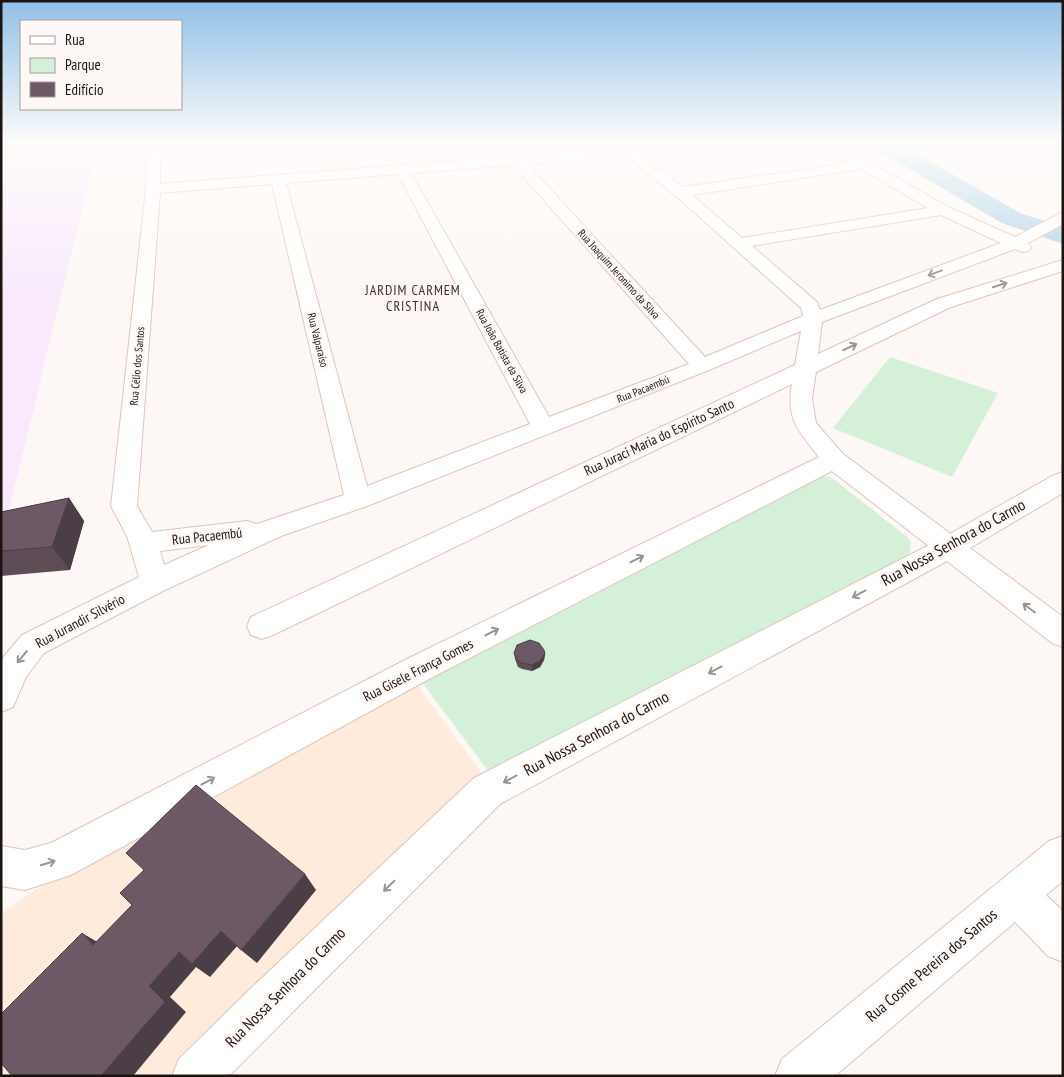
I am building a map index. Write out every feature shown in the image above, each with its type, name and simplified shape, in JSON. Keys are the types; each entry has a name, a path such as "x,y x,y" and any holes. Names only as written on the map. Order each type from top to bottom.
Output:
{"street":[{"name":"Rua Célio dos Santos","path":"153,194 124,506 143,543 155,582"},
{"name":"Rua Valparaíso","path":"282,194 358,500"},
{"name":"Rua João Batista da Silva","path":"416,194 544,428"},
{"name":"Rua Joaquim Jeronimo da Silva","path":"547,194 702,366"},
{"path":"683,194 810,306 813,319 801,398 805,424 834,460 1063,634"},
{"path":"914,194 1014,244 1063,259"},
{"path":"740,243 943,210"},
{"name":"Rua Pacaembú","path":"155,582 271,528 358,500 702,366 813,319 1014,244 1063,217"},
{"name":"Rua Juraci Maria do Espírito Santo","path":"262,626 944,302 1063,265"},
{"name":"Rua Gisele França Gomes","path":"1,866 25,870 57,861 418,669 834,460"},
{"name":"Rua Nossa Senhora do Carmo","path":"196,1076 263,1008 487,791 949,547 1063,481"},
{"name":"Rua Pacaembú","path":"143,543 271,528"},
{"path":"982,528 982,554 995,583"},
{"name":"Rua Jurandir Silvério","path":"1,697 13,669 33,644 155,582"},
{"name":"Rua Cosme Pereira dos Santos","path":"799,1076 1063,855"},
{"path":"1016,894 1063,942"}],"shaded area":[{"path":"1,194 86,194 1,542"},
{"path":"417,685 485,778 169,1076 1,1076 1,915 49,880"}],"green space":[{"path":"890,357 998,393 952,477 833,428"},
{"path":"818,475 830,477 836,481 906,536 911,542 910,552 906,556 492,776 421,681"}],"building":[{"path":"69,498 52,547 1,551 1,512"},
{"path":"530,640 539,643 545,654 540,661 532,665 518,661 514,653 517,645"},
{"path":"196,785 305,874 241,950 221,931 192,964 179,952 149,986 165,1002 101,1076 12,1076 1,1063 1,1014 82,933 93,945 132,905 120,893 144,870 126,853"}],"waterway":[{"path":"970,194 1011,218 1063,236"}],"district":[{"name":"JARDIM CARMEM CRISTINA","path":"413,298"}]}
